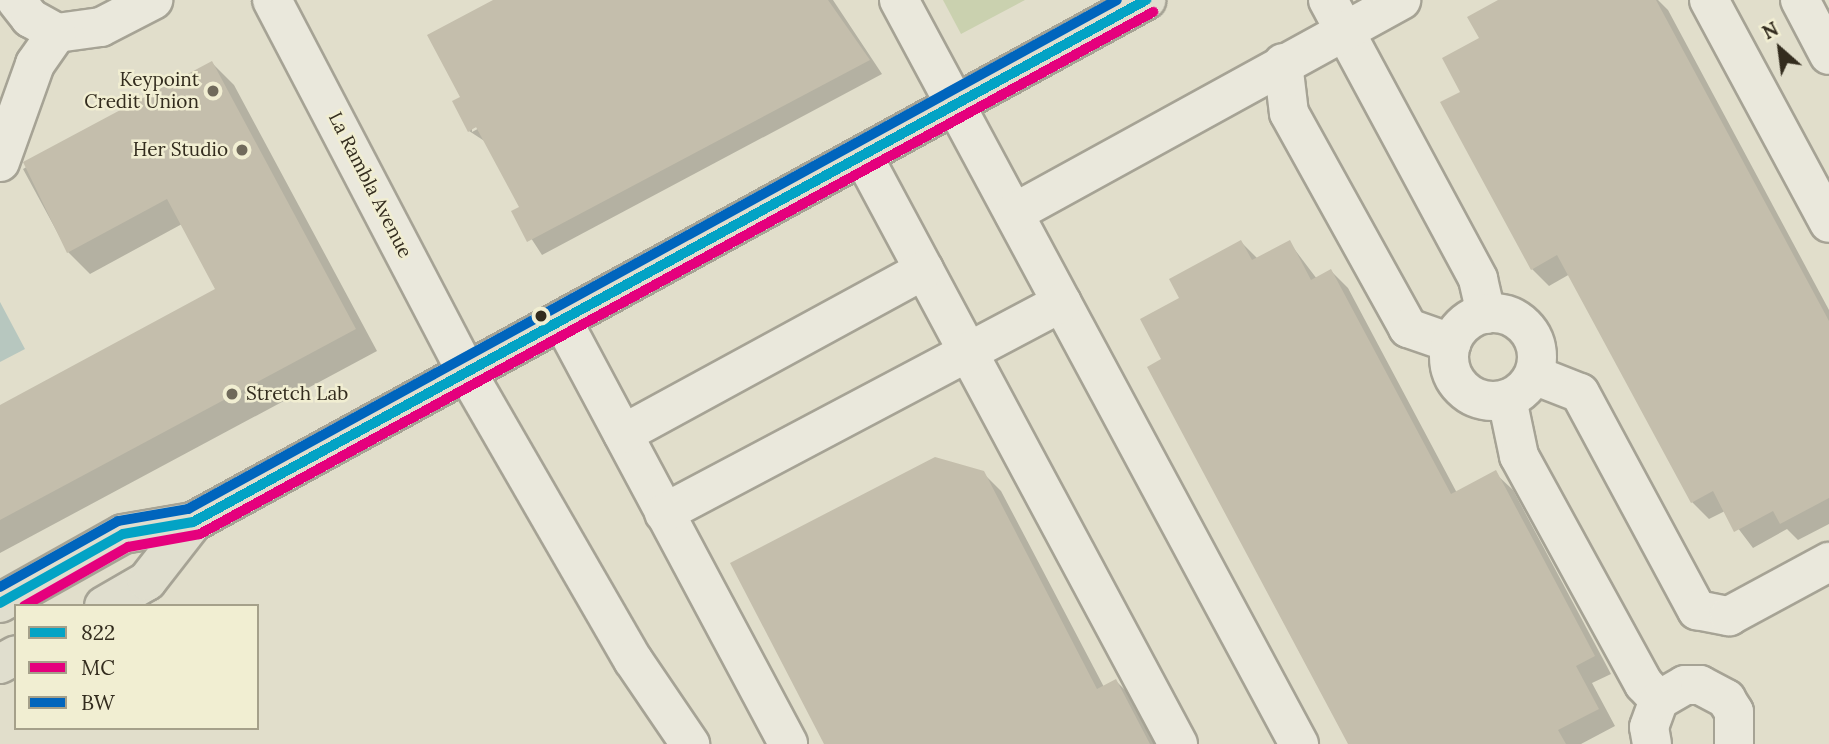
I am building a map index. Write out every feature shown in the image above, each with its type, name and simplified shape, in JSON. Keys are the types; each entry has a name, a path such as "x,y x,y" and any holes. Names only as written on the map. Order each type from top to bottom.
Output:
{"main road":[{"path":"0,603 123,534 193,523 1146,0"},
{"path":"107,604 147,581 193,523"}],"street":[{"path":"16,0 30,18 57,33 101,27 153,0"},
{"name":"La Rambla Avenue","path":"272,0 466,371 633,660 690,744"},
{"path":"899,0 1299,744"},
{"path":"1014,213 1283,63 1336,15 1401,0"},
{"path":"1709,0 1829,223"},
{"path":"1800,0 1829,55"},
{"path":"1336,15 1478,279 1486,314"},
{"path":"0,162 35,64 57,33"},
{"path":"1283,63 1289,113 1408,328 1451,343"},
{"path":"863,156 1178,744"},
{"path":"623,434 924,271"},
{"path":"664,513 1062,302"},
{"path":"1659,700 1644,684 1519,456 1521,387 1533,336 1513,317 1486,314 1464,324 1451,343 1451,371 1467,393 1521,387 1580,393 1697,610 1730,617 1829,562"},
{"path":"562,320 788,744"},
{"path":"1652,744 1649,727 1659,700 1685,685 1714,690 1734,712 1734,744"}],"green space":[{"path":"943,0 1025,0 961,34"}],"shaded area":[{"path":"0,302 25,349 0,362"}],"building":[{"path":"493,0 828,0 870,60 527,242 511,211 519,207 476,127 468,132 452,101 460,97 427,35"},
{"path":"1498,0 1656,0 1829,321 1829,498 1780,524 1773,511 1734,532 1713,491 1691,503 1557,255 1531,270 1440,102 1460,92 1442,58 1479,38 1467,17"},
{"path":"212,61 356,329 0,520 0,405 215,289 167,199 67,253 23,162"},
{"path":"1241,240 1252,260 1290,240 1311,280 1331,269 1451,494 1496,470 1595,656 1576,666 1599,709 1558,730 1566,744 1348,744 1147,367 1161,359 1140,319 1179,298 1169,279"},
{"path":"935,457 984,471 1097,689 1116,679 1150,744 824,744 730,563"}],"transit line":[{"name":"BW","path":"0,587 118,521 188,509 1117,0"},
{"name":"822","path":"0,603 123,534 193,522 1146,0"},
{"name":"MC","path":"28,604 128,547 200,534 1153,12"}],"place":[{"name":"Keypoint Credit Union","path":"213,91"},
{"name":"Her Studio","path":"242,150"},
{"name":"Stretch Lab","path":"232,394"}]}
